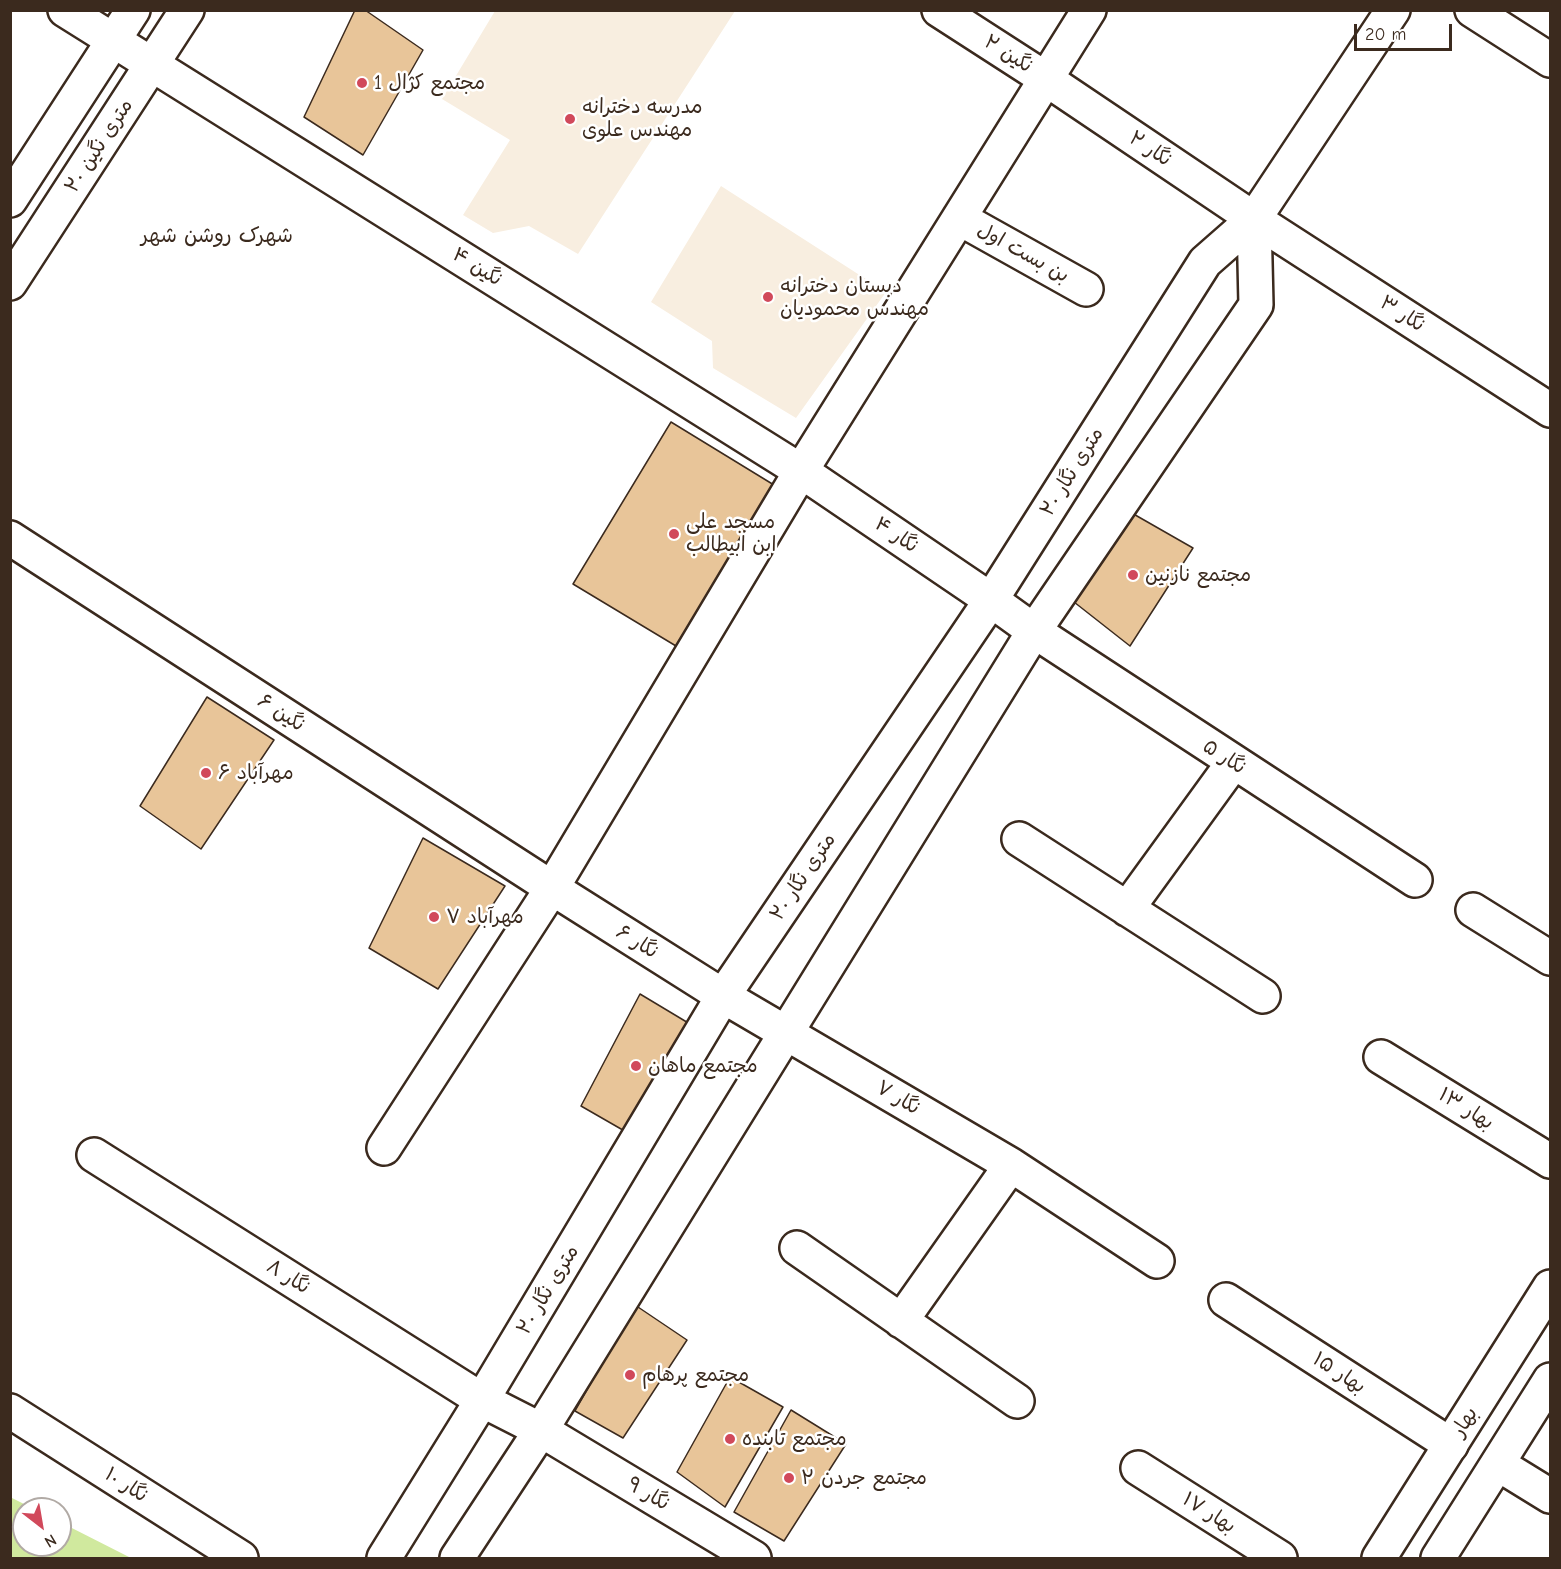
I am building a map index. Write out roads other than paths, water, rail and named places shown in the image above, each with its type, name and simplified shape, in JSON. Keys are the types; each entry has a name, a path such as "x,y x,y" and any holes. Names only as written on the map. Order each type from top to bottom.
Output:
{"street":[{"name":"نگین ۴","path":"65,10 801,471"},
{"path":"10,200 133,10"},
{"name":"۲۰ متری نگین","path":"10,283 188,10"},
{"name":"نگین ۲","path":"939,10 1047,79"},
{"path":"384,1148 552,888 801,471 1089,10"},
{"name":"۲۰ متری نگار","path":"384,1558 482,1400 723,996 991,600 1205,262 1254,219 1393,10"},
{"path":"1472,10 1551,60"},
{"name":"نگار ۲","path":"1047,79 1254,219"},
{"name":"بن بست اول","path":"959,218 1086,289"},
{"path":"457,1558 541,1430 1034,631 1256,305 1254,219"},
{"name":"نگار ۳","path":"1254,219 1551,410"},
{"name":"نگار ۴","path":"801,471 1034,631"},
{"name":"نگین ۶","path":"10,538 552,888"},
{"name":"نگار ۵","path":"1034,631 1415,880"},
{"path":"1127,909 1233,763"},
{"path":"1019,839 1263,996"},
{"name":"نگار ۶","path":"552,888 723,996 786,1032"},
{"path":"1473,910 1551,958"},
{"name":"نگار ۷","path":"786,1032 1011,1165 1157,1261"},
{"name":"بهار ۱۳","path":"1381,1057 1551,1161"},
{"name":"نگار ۸","path":"94,1155 482,1400 541,1430"},
{"path":"901,1320 1011,1165"},
{"path":"797,1248 1017,1401"},
{"name":"بهار","path":"1379,1558 1551,1287"},
{"name":"بهار ۱۵","path":"1227,1300 1450,1445"},
{"path":"1438,1558 1551,1380"},
{"name":"نگار ۱۰","path":"10,1411 241,1558"},
{"name":"نگار ۹","path":"541,1430 754,1558"},
{"path":"1498,1464 1551,1496"},
{"name":"بهار ۱۷","path":"1138,1468 1280,1558"}],"place":[{"name":"مجتمع کژال 1","path":"362,83"},
{"name":"مدرسه دخترانه مهندس علوی","path":"570,119"},
{"name":"دبستان دخترانه مهندس محمودیان","path":"768,297"},
{"name":"مسجد علی ابن ابیطالب","path":"674,534"},
{"name":"مجتمع نازنین","path":"1133,575"},
{"name":"مهرآباد ۶","path":"206,773"},
{"name":"مهرآباد ۷","path":"434,917"},
{"name":"مجتمع ماهان","path":"636,1066"},
{"name":"مجتمع پرهام","path":"630,1375"},
{"name":"مجتمع تابنده","path":"730,1439"},
{"name":"مجتمع جردن ۲","path":"789,1478"}],"district":[{"name":"شهرک روشن شهر","path":"217,236"}]}
